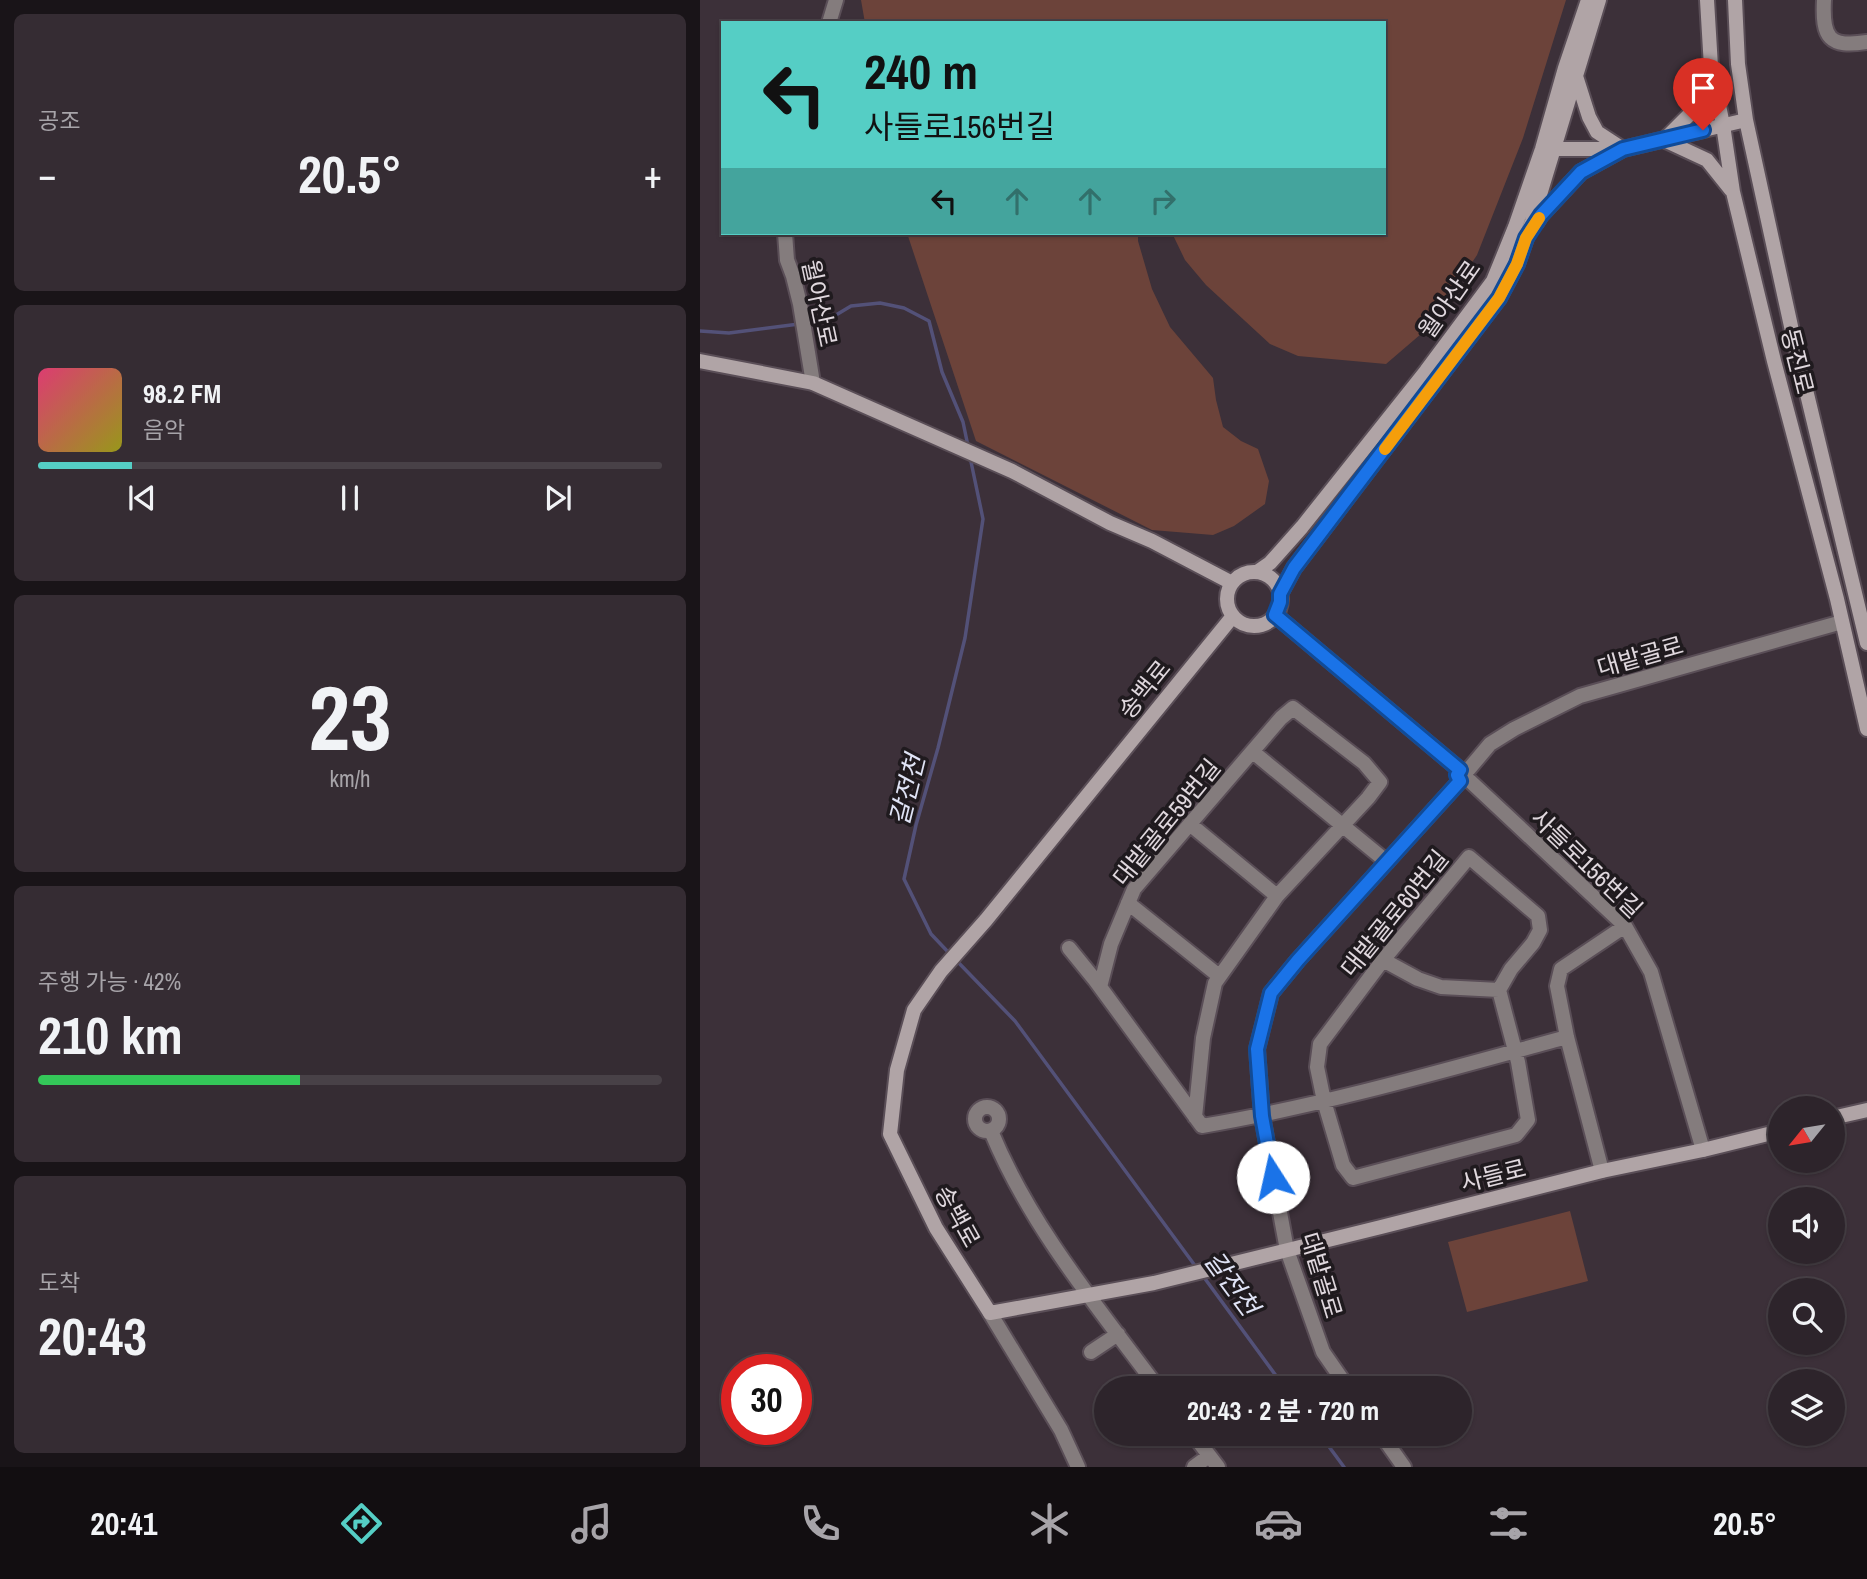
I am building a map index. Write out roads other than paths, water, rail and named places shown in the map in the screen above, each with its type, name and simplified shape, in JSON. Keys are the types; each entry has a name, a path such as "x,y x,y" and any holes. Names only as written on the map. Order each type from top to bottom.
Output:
{"street":[{"path":"830,21 836,0"},
{"name":"월아산로","path":"1257,572 1270,563 1302,527 1426,371 1493,281 1548,149 1565,68 1588,0"},
{"path":"1280,594 1294,568 1499,298 1517,264 1526,238 1548,149 1576,76 1599,0"},
{"name":"동진로","path":"1707,0 1711,67 1723,125 1732,192 1837,600 1867,729"},
{"name":"동진로","path":"1735,0 1738,64 1746,120 1794,340 1867,643"},
{"path":"1824,0 1825,30 1834,41 1841,44 1867,42"},
{"path":"1664,139 1696,108 1711,67"},
{"path":"1576,76 1589,117 1597,132 1623,149"},
{"path":"1548,149 1623,149 1746,120"},
{"path":"1664,139 1707,160 1732,192"},
{"path":"1526,238 1541,215 1581,172 1623,149"},
{"name":"월아산로","path":"785,235 787,260 800,304 813,383"},
{"name":"월아산로","path":"700,361 813,383 1012,471 1232,583"},
{"path":"1257,572 1275,582 1280,602 1275,615 1264,624 1251,626 1233,616 1229,610 1227,596 1232,583 1243,574 1257,572"},
{"path":"1837,600 1827,627 1846,642"},
{"name":"사들로156번길","path":"1275,615 1465,775 1625,926 1651,972 1703,1150"},
{"name":"송백로","path":"1077,1467 1061,1430 936,1228 890,1134 897,1070 914,1010 941,971 986,920 1233,616"},
{"name":"대밭골로","path":"1340,1376 1323,1352 1287,1250 1262,1116 1257,1049 1271,993 1490,744 1580,696 1842,622"},
{"path":"1195,1117 1202,1038 1214,983 1277,896 1380,782 1364,763 1293,708 1281,718 1253,752"},
{"name":"대밭골로59번길","path":"1100,987 1111,944 1134,889 1253,752 1387,862"},
{"path":"1191,825 1277,896"},
{"name":"대밭골로60번길","path":"1469,857 1538,916 1540,930 1499,990 1516,1051 1528,1120 1517,1135 1353,1178 1343,1166 1324,1101 1317,1067 1320,1044 1383,960 1469,857"},
{"path":"1128,903 1219,976"},
{"path":"1602,1171 1567,1037 1557,986 1561,969 1625,926"},
{"path":"1069,948 1202,1126 1262,1116 1324,1101 1567,1037"},
{"path":"1383,960 1418,979 1441,987 1499,990"},
{"path":"1845,1115 1867,1110"},
{"path":"991,1131 1031,1212 1088,1295 1149,1376"},
{"name":"사들로","path":"1088,1295 1219,1268 1602,1171 1768,1134"},
{"path":"990,1313 1088,1295"},
{"path":"1091,1352 1118,1334"},
{"path":"1194,1467 1213,1461 1202,1446"},
{"path":"1389,1446 1404,1467"}],"waterway":[{"name":"갈전천","path":"806,323 826,321 851,306 880,303 904,308 929,321 942,372 963,422 968,446"},
{"name":"갈전천","path":"700,331 729,333 799,324"},
{"name":"갈전천","path":"950,954 931,934 904,879 965,638 983,519 970,457"},
{"name":"갈전천","path":"955,959 1015,1021 1196,1267"},
{"name":"갈전천","path":"1203,1276 1276,1376"},
{"name":"갈전천","path":"1329,1446 1344,1467"}]}
